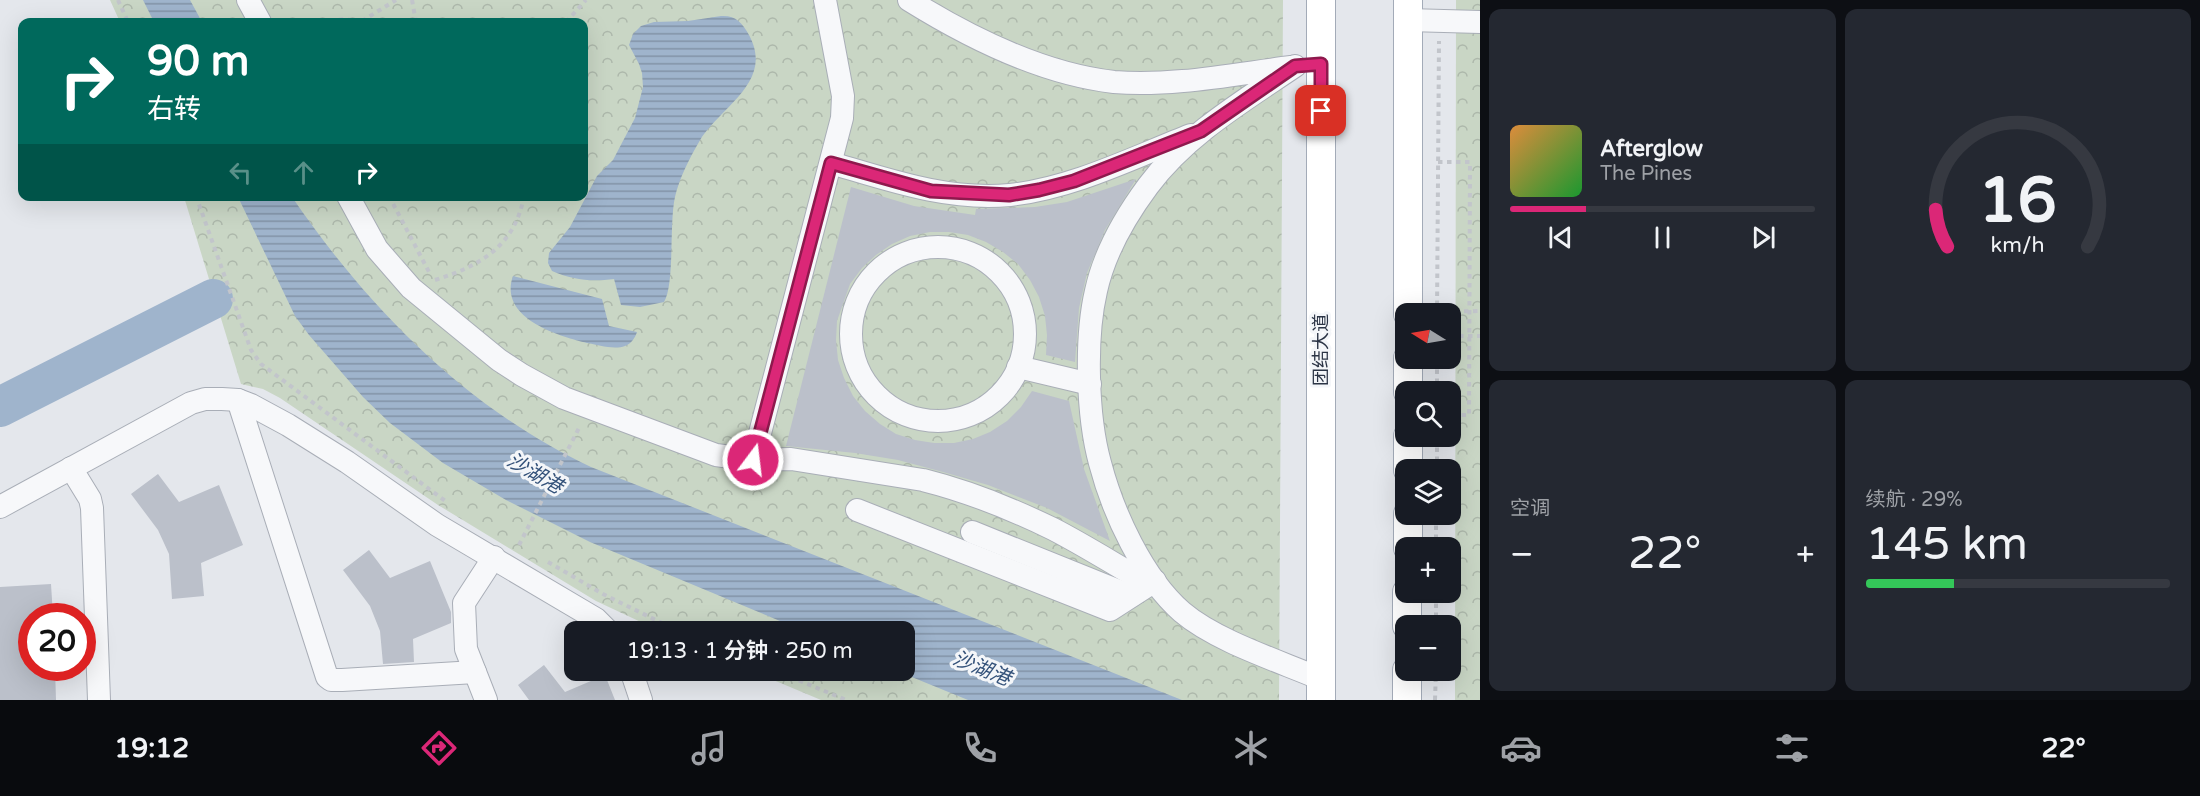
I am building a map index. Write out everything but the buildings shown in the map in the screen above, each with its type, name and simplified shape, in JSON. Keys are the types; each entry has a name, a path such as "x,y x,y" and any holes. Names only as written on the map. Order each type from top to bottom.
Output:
{"main road":[{"name":"团结大道","path":"1321,0 1308,65 1321,690"},
{"path":"1408,7 1408,303"},
{"path":"1407,681 1407,700"}],"lane":[{"path":"248,0 258,18"},
{"path":"753,460 842,118 843,96 825,0"},
{"path":"909,0 958,28 1015,55 1091,78 1116,82 1185,80 1308,65"},
{"path":"1408,7 1439,21 1480,22"},
{"path":"1145,587 1100,462 1092,418 1090,327 1095,292 1103,265 1116,238 1148,186 1183,147 1201,131 1308,65"},
{"path":"831,163 931,191 1009,195 1074,181 1201,131"},
{"path":"351,201 377,249 396,272 430,305 522,375 564,398 588,409 716,455 753,460 791,459 923,480 975,496 1052,529 1145,587 1168,598 1200,626 1321,690"},
{"path":"942,247 974,255 1001,274 1018,302 1025,334 1018,367 1000,394 988,405 966,416 941,421 925,421 909,417 880,400 860,374 854,359 851,326 860,294 881,268 894,258 909,252 942,247"},
{"path":"1018,367 1090,384"},
{"path":"0,507 191,403 205,399 238,400 288,425 437,525 598,621"},
{"path":"238,400 327,677 331,680 342,680 475,672"},
{"path":"71,468 90,499 92,508 99,700"},
{"path":"857,510 1110,610 1145,587"},
{"path":"972,532 1145,587"},
{"path":"486,700 466,649 464,603 494,557"},
{"path":"635,681 641,700"}],"path":[{"path":"118,0 126,18"},
{"path":"368,18 396,0"},
{"path":"412,0 415,18"},
{"path":"570,18 586,0"},
{"path":"1437,303 1439,21"},
{"path":"1438,162 1470,162 1469,415 1461,415"},
{"path":"198,201 252,350 261,364 450,504"},
{"path":"392,201 434,280 470,267 504,243 517,222 523,201"},
{"path":"1461,312 1480,311"},
{"path":"1461,336 1480,336"},
{"path":"519,545 573,438"},
{"path":"509,539 528,550"},
{"path":"547,561 603,594 658,621"},
{"path":"800,681 846,700"},
{"path":"1435,700 1436,681"}],"green space":[{"path":"110,0 1283,0 1279,700 821,700 776,681 915,681 915,621 639,621 596,601 438,505 280,398 263,389 241,384 185,201 588,201 588,18 118,18"},
{"path":"1456,0 1480,0 1480,700 1455,700 1455,681 1461,681 1461,615 1455,615 1455,603 1461,603 1461,537 1455,537 1455,525 1461,525 1461,459 1455,459 1455,447 1461,447 1461,381 1455,381 1455,369 1461,369 1461,303 1456,303"}],"water":[{"path":"143,0 190,0 200,18 152,18"},
{"path":"721,16 734,18 741,23 749,35 755,52 755,67 750,81 699,142 682,176 673,208 670,282 664,302 640,307 621,305 614,279 582,280 552,271 548,263 549,253 570,227 584,201 588,201 588,193 597,176 613,160 635,118 643,87 639,64 629,45 633,34 641,26 654,22 688,21"},
{"name":"沙湖港","path":"240,201 295,201 353,278 424,352 503,416 591,467 1182,700 968,700 915,678 915,621 780,621 590,542 506,500 443,463 390,423 363,397 295,316"},
{"path":"513,276 602,299 609,326 637,332 627,345 611,347 575,340 547,330 522,314 514,303 511,291"}],"waterway":[{"path":"0,407 213,299"}],"route":[{"path":"753,460 831,163 931,191 1009,195 1074,181 1201,131 1295,66 1321,64 1321,111"}]}
